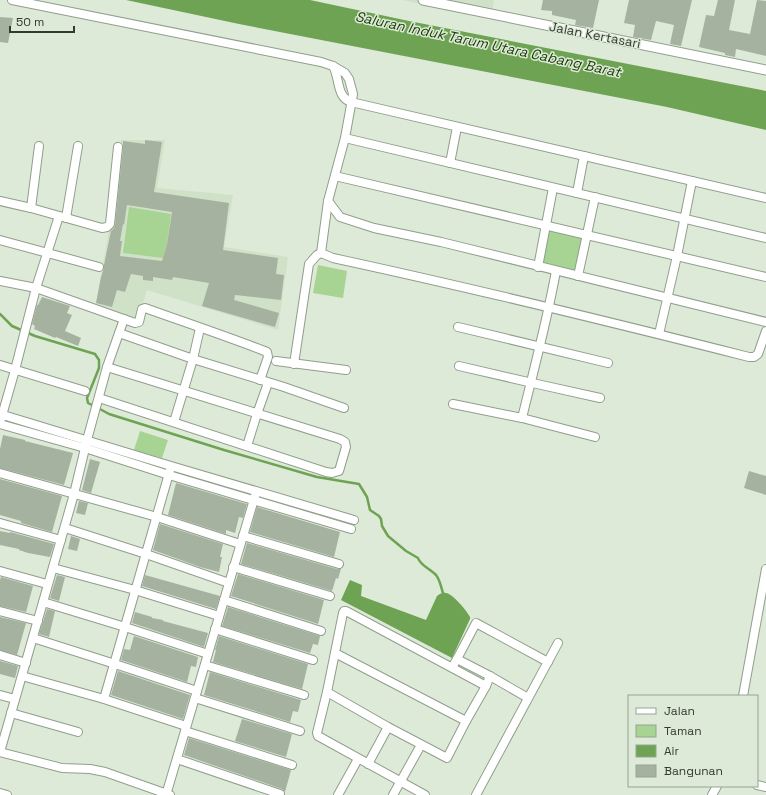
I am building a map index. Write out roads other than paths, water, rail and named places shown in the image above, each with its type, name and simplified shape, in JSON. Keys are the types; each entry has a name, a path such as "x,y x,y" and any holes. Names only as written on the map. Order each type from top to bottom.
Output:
{"street":[{"path":"12,0 321,62 333,66 345,73 349,79 353,94 345,138 328,201 321,253"},
{"name":"Jalan Kertasari","path":"423,0 766,70"},
{"path":"333,66 341,94 346,101 766,198"},
{"path":"450,163 457,127"},
{"path":"345,138 766,238"},
{"path":"31,208 39,146"},
{"path":"78,146 62,217 36,288 15,370 1,414 0,423 86,444"},
{"path":"0,201 102,228 106,227 110,224 118,147"},
{"path":"577,193 584,156"},
{"path":"335,176 766,277"},
{"path":"659,334 692,181"},
{"path":"538,266 553,188"},
{"path":"578,276 595,197"},
{"path":"328,201 340,217 374,228 441,242 766,322"},
{"path":"0,240 99,267"},
{"path":"321,253 333,258 549,307 749,357 754,357 758,354 766,332"},
{"path":"294,364 309,264 317,255 321,253"},
{"path":"522,418 540,347 556,271"},
{"path":"0,281 36,288 136,323 139,322 142,309 145,308 231,338 266,352 268,357 260,380"},
{"path":"124,319 107,367 74,494 0,752 62,768 90,769 105,772 167,795 256,491"},
{"path":"458,327 608,364"},
{"path":"174,422 193,359 200,328"},
{"path":"119,333 193,359 344,408"},
{"path":"276,361 346,370"},
{"path":"0,365 85,391"},
{"path":"459,366 600,398"},
{"path":"98,400 174,422 326,472 332,473 339,471 346,447 345,442 340,439 107,367"},
{"path":"247,446 268,383"},
{"path":"453,404 522,418 595,437"},
{"path":"1,414 253,500 351,529"},
{"path":"170,471 256,491 354,520"},
{"path":"104,700 170,471"},
{"path":"0,473 156,517 240,544"},
{"path":"0,523 61,540"},
{"path":"64,528 146,554 229,583"},
{"path":"243,536 339,564"},
{"path":"233,567 330,596"},
{"path":"53,568 136,590 219,616"},
{"path":"743,695 766,569"},
{"path":"0,571 48,584"},
{"path":"224,600 321,631"},
{"path":"43,602 208,654"},
{"path":"0,611 38,621"},
{"path":"425,795 318,736 317,733 344,611 486,686"},
{"path":"452,668 476,623 548,662"},
{"path":"215,629 313,660"},
{"path":"33,638 115,664 300,731"},
{"path":"476,795 558,643"},
{"path":"335,653 466,721"},
{"path":"0,655 26,663"},
{"path":"457,659 528,698"},
{"path":"205,665 304,695"},
{"path":"22,676 104,700 292,765"},
{"path":"327,692 388,727 447,758 490,676"},
{"path":"0,695 15,699"},
{"path":"11,713 78,732"},
{"path":"368,764 388,727"},
{"path":"393,795 421,745"},
{"path":"177,759 280,794"},
{"path":"338,795 358,759"},
{"path":"0,793 7,795"}],"water":[{"name":"Saluran Induk Tarum Utara Cabang Barat","path":"126,0 310,0 409,21 766,91 766,130 667,107 239,24"},
{"path":"350,580 362,585 361,596 426,620 437,596 441,593 445,593 452,596 460,603 470,619 452,658 341,600"}],"waterway":[{"path":"0,314 12,326 35,336 95,354 99,360 99,368 87,398 88,403 94,406"},
{"path":"98,408 109,414 224,450 317,477 359,484 367,497 370,510 379,516 382,526 388,536 406,551 418,558 423,565 436,575 443,593"}]}
